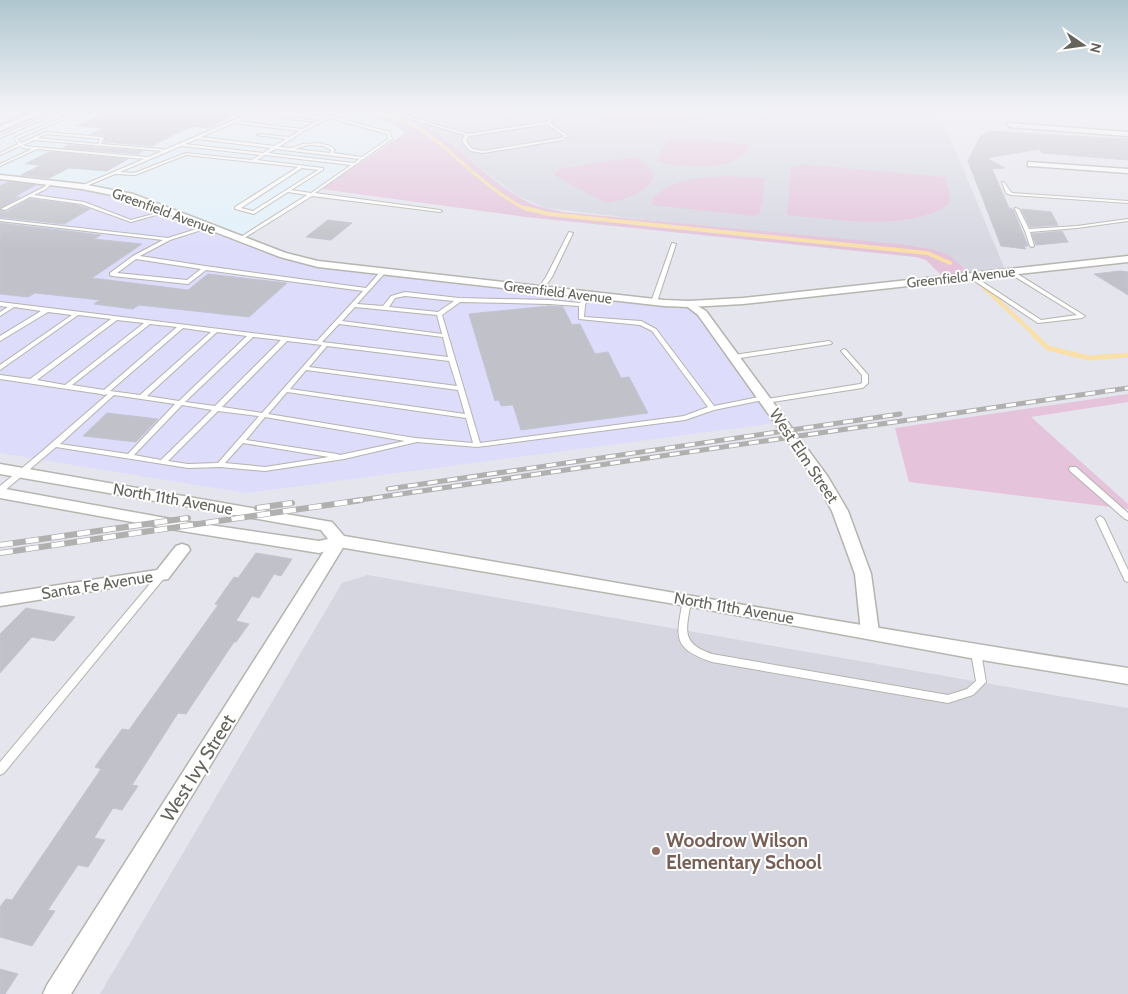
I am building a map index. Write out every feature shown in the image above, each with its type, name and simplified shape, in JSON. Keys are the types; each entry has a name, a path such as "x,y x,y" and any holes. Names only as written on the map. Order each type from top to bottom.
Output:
{"street":[{"path":"1031,164 1128,171"},
{"name":"Greenfield Avenue","path":"0,178 84,186 130,196 301,260 383,272 654,302 689,304 743,301 1128,260"},
{"name":"West Elm Street","path":"689,304 702,313 823,480 847,526 863,574 870,632"},
{"name":"North 11th Avenue","path":"0,469 326,526 339,541"},
{"name":"North 11th Avenue","path":"0,492 182,526 319,547 339,541 687,600 976,652 1128,676"},
{"name":"West Ivy Street","path":"56,994 339,541"},
{"name":"Santa Fe Avenue","path":"0,600 162,575 182,550"}],"lane":[{"path":"0,165 17,157"},
{"path":"140,157 147,158"},
{"path":"113,172 134,174 177,157"},
{"path":"218,157 322,169 254,213 238,208 301,167"},
{"path":"253,161 259,157"},
{"path":"294,157 354,164"},
{"path":"357,157 362,158"},
{"path":"84,186 147,158"},
{"path":"241,239 312,194 362,158"},
{"path":"3,209 45,188 50,182"},
{"path":"1004,183 1011,194 1128,202"},
{"path":"287,191 440,211"},
{"path":"30,196 76,201 131,221 168,211"},
{"path":"1016,209 1032,246"},
{"path":"0,220 168,240"},
{"path":"1027,231 1077,228 1128,220"},
{"path":"205,268 188,282 112,274 135,257 168,240 209,226"},
{"path":"540,290 571,233"},
{"path":"654,302 674,244"},
{"path":"135,257 366,290"},
{"path":"318,343 383,272"},
{"path":"970,276 1040,322 1082,316 1011,272"},
{"path":"385,308 393,298 405,294 459,300 549,302 582,306"},
{"path":"587,295 582,306 582,318 640,324 654,330 712,408"},
{"path":"354,305 439,314 459,300"},
{"path":"0,304 452,360"},
{"path":"0,314 14,305"},
{"path":"0,339 48,310"},
{"path":"0,368 78,313"},
{"path":"439,314 467,416 477,445"},
{"path":"31,382 116,318"},
{"path":"66,387 149,322"},
{"path":"338,322 446,336"},
{"path":"104,392 182,326"},
{"path":"141,398 216,330"},
{"path":"129,457 180,403 251,335"},
{"path":"163,462 286,339"},
{"path":"734,357 829,343"},
{"path":"220,465 326,344"},
{"path":"0,378 216,408 417,440 477,445 685,418 712,408 862,386 865,383 865,375 844,351"},
{"path":"304,368 460,388"},
{"path":"285,390 467,416"},
{"path":"0,492 112,394"},
{"path":"54,445 188,466 220,465 265,469 344,458 417,440"},
{"path":"240,441 344,458"},
{"path":"1073,469 1128,517"},
{"path":"1100,518 1128,579"},
{"path":"0,770 162,575"},
{"path":"687,600 682,633 686,646 698,654 712,658 948,699 970,692 980,682 976,652"}],"shaded area":[{"path":"0,157 369,157 244,240 109,190 0,177"},
{"path":"368,157 466,157 495,181 530,203 563,212 908,245 949,255 974,276 945,279 926,260 916,257 526,217 321,189"},
{"path":"467,157 958,157 1006,272 974,276 949,255 545,208 516,195"},
{"path":"636,157 645,163 650,169 653,180 644,190 638,193 606,203 554,175 559,169"},
{"path":"659,157 739,157 731,162 706,166 657,162"},
{"path":"801,164 945,177 950,197 948,205 913,219 892,221 847,221 787,215 791,167"},
{"path":"727,176 764,178 763,200 759,214 753,216 652,205 653,198 660,192 678,183 697,178"},
{"path":"0,178 109,190 301,260 689,304 782,422 246,493 0,453"},
{"path":"1128,394 1128,402 1031,417 1128,504 1128,509 909,482 895,428"},
{"name":"Woodrow Wilson Elementary School","path":"368,575 1128,708 1128,994 100,994 342,583"}],"building":[{"path":"38,157 128,159 107,171 69,168 49,178 21,175 41,165 25,164"},
{"path":"970,157 991,157 987,158 1005,168 992,169 1009,208 1013,209 1028,246 1024,246 1026,249 1001,246 968,161"},
{"path":"1096,157 1128,157 1128,160"},
{"path":"8,182 36,185 14,197 20,197 0,208 0,186"},
{"path":"30,199 77,205 90,209 64,224 0,217 0,210 6,212"},
{"path":"1021,209 1051,212 1058,225 1030,227"},
{"path":"328,220 352,223 331,240 306,237"},
{"path":"0,223 101,235 94,239 142,244 92,278 188,290 208,274 287,283 249,317 139,305 133,309 94,304 100,300 35,293 28,297 0,294"},
{"path":"1062,231 1068,242 1036,245 1032,234"},
{"path":"1128,272 1128,295 1094,274"},
{"path":"549,306 563,307 572,325 580,324 595,354 608,352 621,378 629,377 648,413 521,430 513,405 501,406 499,400 495,401 469,314"},
{"path":"107,413 158,419 136,442 83,436"},
{"path":"256,553 292,559 281,576 274,574 259,598 252,596 236,621 249,624 236,642 234,642 186,714 178,713 132,785 138,786 122,810 113,808 94,838 105,840 88,867 78,865 48,910 55,911 32,946 0,937 0,907 6,899 12,900 101,769 95,767 122,729 129,730 218,605 215,604 234,577 238,578"},
{"path":"26,608 75,617 54,641 32,637 0,673 0,634"},
{"path":"0,969 18,974 5,994 0,994"}],"waterway":[{"path":"456,157 499,193 528,210"},
{"path":"525,208 549,214 927,253 950,263"},
{"path":"976,280 1036,336"},
{"path":"1034,335 1048,348 1089,358 1128,355"}],"railway":[{"path":"353,501 1128,388"},
{"path":"388,489 900,414"},
{"path":"0,553 362,500"},
{"path":"257,508 292,503"},
{"path":"0,545 188,518"}],"place":[{"name":"Woodrow Wilson Elementary School","path":"656,851"}]}
